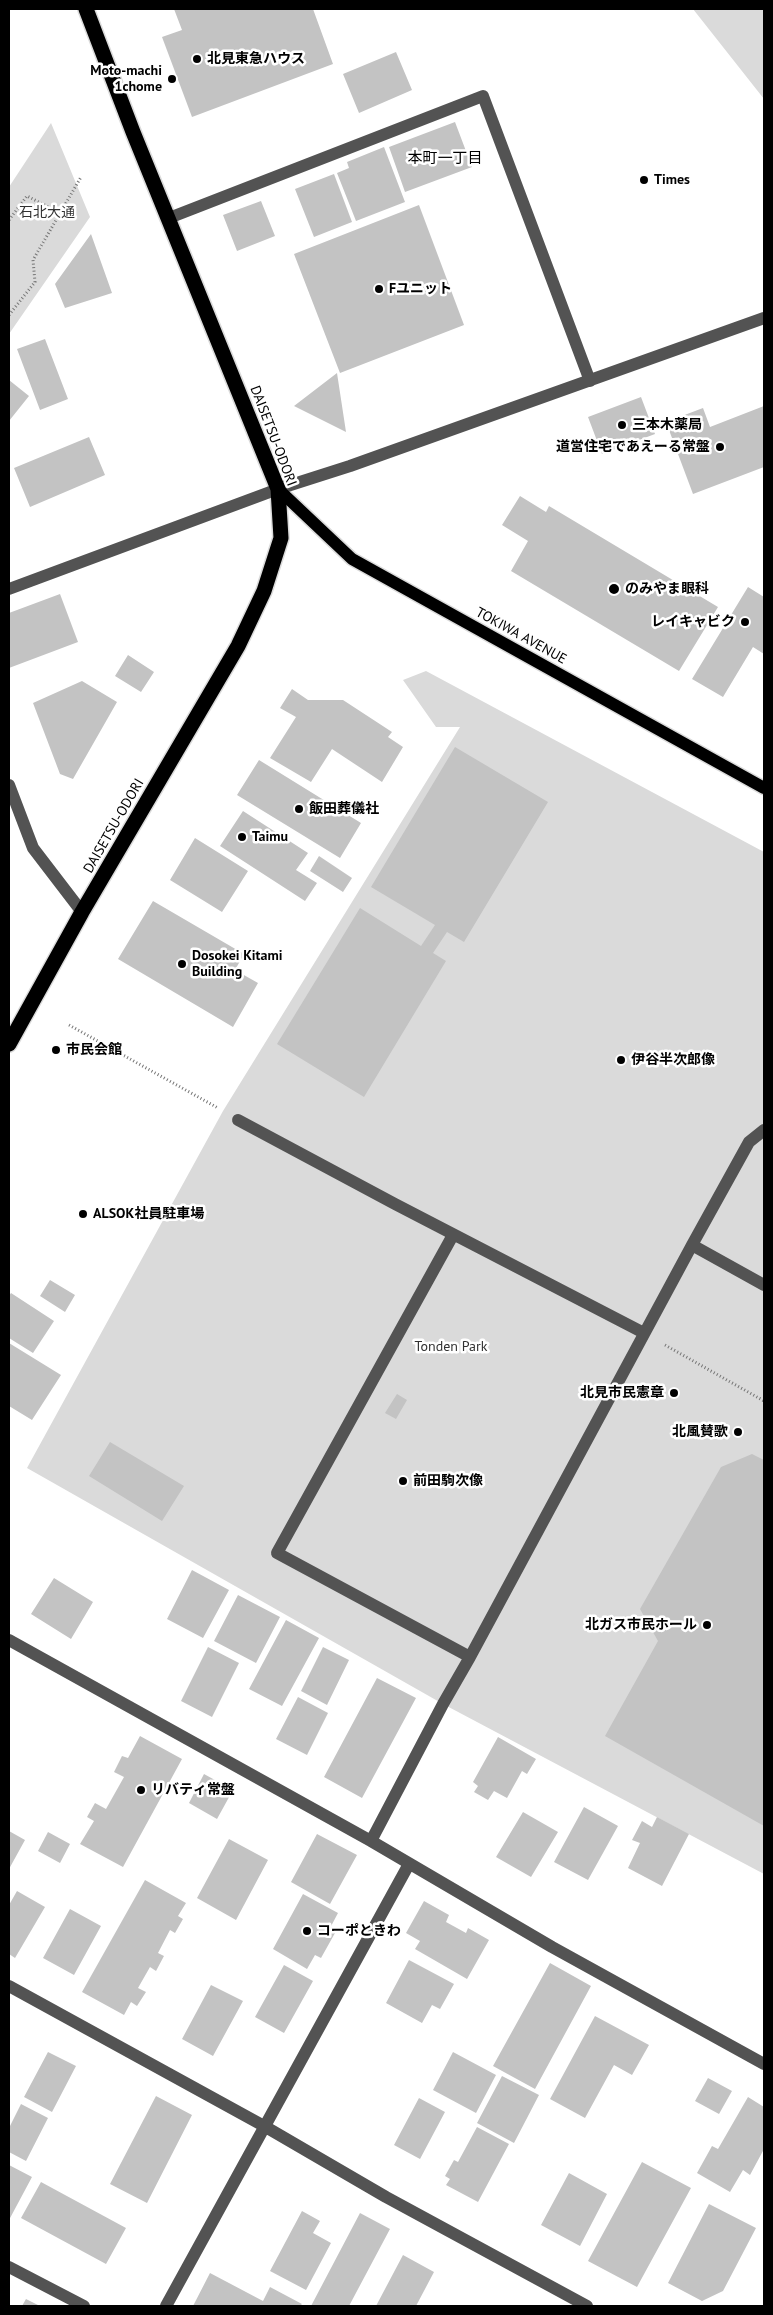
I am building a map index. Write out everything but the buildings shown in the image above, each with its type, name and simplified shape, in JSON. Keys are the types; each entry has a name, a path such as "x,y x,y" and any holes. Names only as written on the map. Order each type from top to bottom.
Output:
{"highway":[{"name":"DAISETSU-ODORI","path":"9,1044 82,912 238,646 264,591 281,538 278,489 168,218 87,9"}],"main road":[{"name":"TOKIWA AVENUE","path":"278,489 352,559 764,788"}],"street":[{"path":"168,218 483,96 590,381"},
{"path":"9,588 278,489 350,466 764,318"},
{"path":"9,786 33,848 82,912"},
{"path":"238,1120 644,1333"},
{"path":"371,1841 443,1704 692,1245 749,1142 764,1130"},
{"path":"453,1234 276,1553 470,1657"},
{"path":"692,1245 764,1285"},
{"path":"9,1640 371,1841 552,1947 764,2064"},
{"path":"166,2306 409,1864"},
{"path":"9,1986 264,2126 386,2197 586,2306"},
{"path":"9,2267 84,2306"}],"path":[{"path":"9,315 35,282 33,260 81,177"},
{"path":"9,220 27,196 60,213"},
{"path":"69,1025 238,1120"},
{"path":"644,1333 764,1401"}],"green space":[{"path":"693,9 764,9 764,99"},
{"name":"石北大通","path":"51,123 90,217 9,334 9,187"},
{"name":"Tonden Park","path":"426,671 764,852 764,1874 443,1704 27,1468 223,1111 460,727 436,727 403,680"}],"place":[{"name":"北見東急ハウス","path":"197,59"},
{"name":"Moto-machi 1chome","path":"172,79"},
{"name":"Times","path":"644,180"},
{"name":"Fユニット","path":"379,289"},
{"name":"三本木薬局","path":"622,425"},
{"name":"道営住宅であえーる常盤","path":"720,447"},
{"name":"のみやま眼科","path":"614,589"},
{"name":"レイキャビク","path":"745,622"},
{"name":"飯田葬儀社","path":"299,809"},
{"name":"Taimu","path":"242,837"},
{"name":"Dosokei Kitami Building","path":"182,964"},
{"name":"市民会館","path":"56,1050"},
{"name":"伊谷半次郎像","path":"621,1060"},
{"name":"ALSOK社員駐車場","path":"83,1214"},
{"name":"北見市民憲章","path":"674,1393"},
{"name":"北風賛歌","path":"738,1432"},
{"name":"前田駒次像","path":"403,1481"},
{"name":"北ガス市民ホール","path":"707,1625"},
{"name":"リバティ常盤","path":"141,1790"},
{"name":"コーポときわ","path":"307,1931"}],"district":[{"name":"本町一丁目","path":"445,159"}]}
